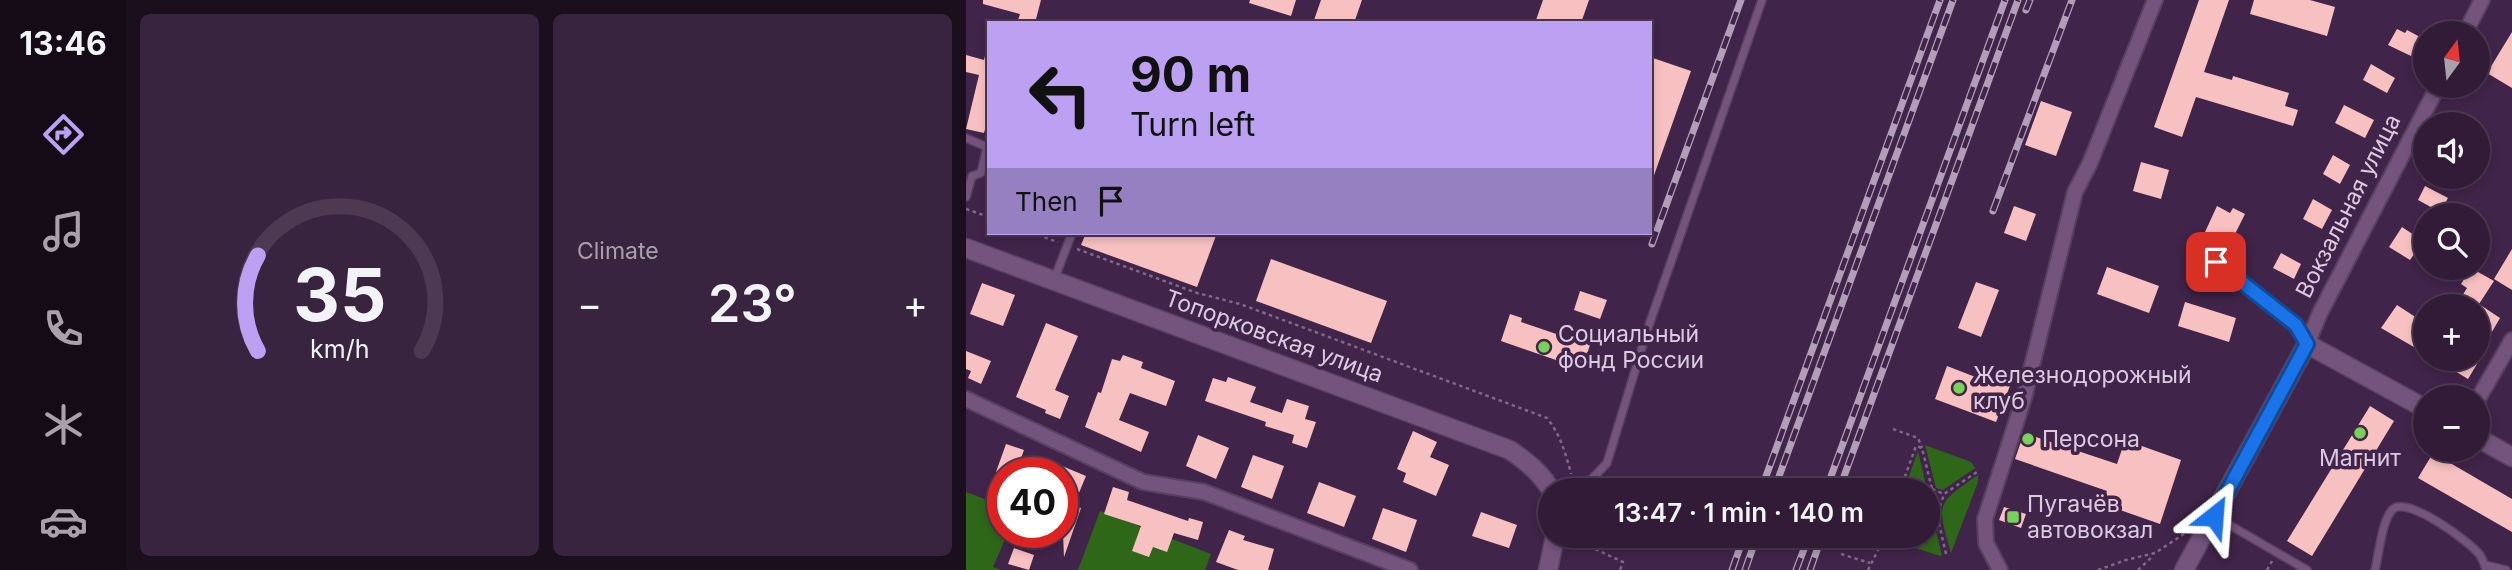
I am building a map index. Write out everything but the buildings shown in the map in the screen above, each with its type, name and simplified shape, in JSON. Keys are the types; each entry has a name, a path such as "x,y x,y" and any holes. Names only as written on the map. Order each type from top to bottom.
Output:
{"street":[{"path":"2000,570 1986,543 1985,519 2024,398 2075,192 2090,163 2155,0"},
{"path":"2471,21 2482,0"},
{"name":"Вокзальная улица","path":"2184,570 2307,344 2320,313 2432,98"},
{"name":"Топорковская улица","path":"966,248 1510,450 1530,464 1543,478"},
{"path":"2486,385 2512,340"},
{"path":"2307,344 2413,402"},
{"path":"966,400 1143,482 1204,492 1410,570"},
{"path":"2490,445 2512,457"},
{"path":"1548,570 1553,548"}],"lane":[{"path":"1593,478 1607,463 1648,328 1762,0"},
{"path":"966,138 987,147 981,173 972,176 966,197"},
{"path":"1054,280 1071,235"},
{"path":"2216,262 2296,325 2307,344"},
{"path":"2375,570 2386,520 2392,509 2399,506 2417,511 2458,535 2479,554 2486,568 2506,570"},
{"path":"2214,516 2307,570"}],"path":[{"path":"966,209 987,216"},
{"path":"1037,235 1197,293 1240,304 1547,418 1565,452 1572,478"},
{"path":"1893,429 1918,438 1929,478"},
{"path":"1904,478 1916,446 1922,448"},
{"path":"1940,506 1944,495 1977,472"},
{"path":"1940,493 1944,495"},
{"path":"1940,527 1946,554"},
{"path":"2138,570 2155,553 2187,533 2204,532"},
{"path":"1595,548 1623,562 1620,570"},
{"path":"1868,570 1878,550"},
{"path":"2098,570 2155,553"},
{"path":"1841,554 1870,564"}],"green space":[{"path":"1925,445 1971,462 1975,468 1943,490 1940,489 1940,478 1933,478"},
{"path":"1918,451 1924,478 1908,478"},
{"path":"1978,475 1978,482 1951,553 1943,524 1943,506 1954,493"},
{"path":"966,492 987,500 987,548 1001,548 993,567 1001,570 966,570"},
{"path":"1100,511 1211,554 1205,570 1078,570"},
{"path":"1940,547 1942,555 1916,548"}],"railway":[{"path":"1652,244 1741,0"},
{"path":"1765,478 1940,0"},
{"path":"1778,478 1953,0"},
{"path":"1830,478 2005,0"},
{"path":"1843,478 2018,0"},
{"path":"2026,10 2030,0"},
{"path":"1993,211 2072,0"},
{"path":"1732,570 1740,548"},
{"path":"1745,570 1753,548"},
{"path":"1796,570 1804,548"},
{"path":"1810,570 1818,548"}],"place":[{"name":"Социальный фонд России","path":"1544,347"},
{"name":"Железнодорожный клуб","path":"1959,388"},
{"name":"Магнит","path":"2360,433"},
{"name":"Персона","path":"2028,439"},
{"name":"Пугачёв автовокзал","path":"2013,517"}],"route":[{"path":"2214,516 2307,344 2296,325 2216,262"}]}
